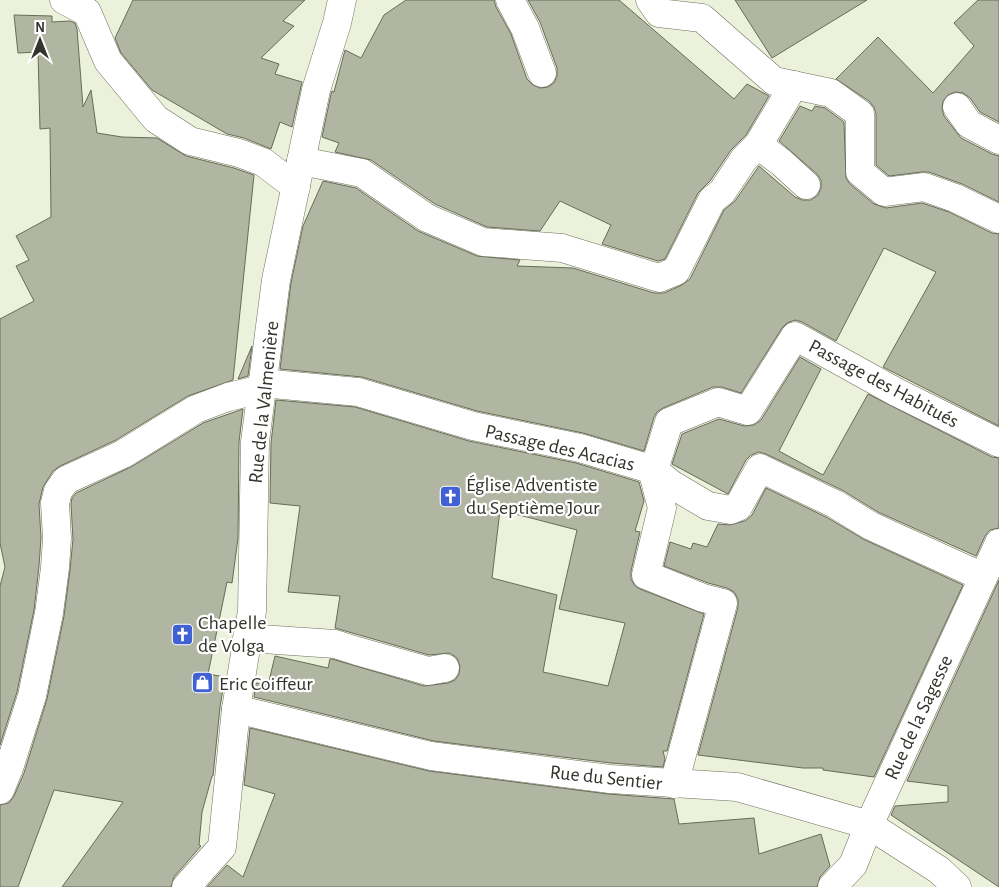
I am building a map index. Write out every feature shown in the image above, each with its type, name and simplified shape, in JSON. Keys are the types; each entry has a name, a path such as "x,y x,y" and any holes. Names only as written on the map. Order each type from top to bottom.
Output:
{"street":[{"path":"64,0 87,12 108,61 156,119 190,141 239,153 263,162 296,187"},
{"name":"Rue de la Valmenière","path":"186,887 222,847 236,709 252,611 254,442 276,280 316,90 342,0"},
{"path":"510,0 525,28 542,73"},
{"path":"650,0 658,13 702,18 774,80 831,93 860,114 860,172 884,192 924,187 955,198 999,219"},
{"path":"301,161 362,174 427,218 483,242 562,248 658,278 676,271 712,200 722,192 744,158 758,145 794,85"},
{"path":"957,107 969,124 999,140"},
{"path":"758,145 782,163 806,185"},
{"name":"Passage des Habitués","path":"674,784 723,603 704,598 646,575 662,508 653,473 670,422 718,402 748,410 795,336 896,392 999,443"},
{"name":"Passage des Acacias","path":"0,790 32,696 49,613 55,568 57,538 55,504 58,491 66,480 123,454 196,409 262,386 358,392 473,426 580,448 654,470 671,484 708,506 731,510 738,507 760,468 835,504 871,526 983,577"},
{"name":"Rue de la Sagesse","path":"832,887 853,865 869,825 999,543"},
{"path":"247,638 335,644 428,671 445,668"},
{"name":"Rue du Sentier","path":"236,709 431,756 610,779 737,787 869,825 938,870 957,887"}],"building":[{"path":"133,0 305,0 283,21 294,26 261,58 279,64 275,74 302,82 292,127 280,122 271,149 244,138 227,134 152,90 121,53 115,38"},
{"path":"406,0 494,0 511,34 527,79 533,85 540,88 548,87 554,83 557,76 557,68 540,22 528,0 619,0 734,99 747,84 769,96 746,135 731,150 710,181 698,193 665,259 658,261 602,244 611,225 560,201 540,231 487,227 435,204 371,160 335,152 339,143 322,137 331,94 332,91 334,92 345,50 361,58 384,15"},
{"path":"735,0 867,0 772,58"},
{"path":"978,0 999,0 999,122 980,112 970,98 963,93 955,92 948,95 943,101 942,109 944,116 961,138 999,156 999,202 962,184 929,172 889,176 876,165 876,114 874,107 869,101 836,79 878,37 933,93 974,46 954,23"},
{"path":"14,15 52,16 52,22 70,21 75,23 83,107 91,90 97,133 122,137 157,138 186,156 254,175 233,380 188,396 116,440 60,466 53,471 43,487 39,504 41,538 34,610 17,692 0,745 0,586 5,567 0,543 0,319 34,301 16,266 29,260 16,236 51,217 50,128 40,129 38,52 18,53"},
{"path":"800,106 812,111 815,106 825,108 844,122 846,178 850,184 874,204 886,208 922,203 949,212 992,233 999,234 999,426 883,367 936,272 884,248 836,341 802,322 795,320 787,323 741,393 722,387 713,387 663,408 654,417 644,451 583,433 477,411 362,377 280,369 291,283 303,226 323,181 356,188 418,231 477,256 520,260 517,266 573,268 654,293 664,293 690,279 724,210 735,201 759,166 795,197 802,200 811,200 818,195 821,188 821,180 817,174 779,141"},
{"path":"252,346 248,376 238,379"},
{"path":"800,357 821,369 779,451 823,475 868,394 992,457 999,458 999,528 990,530 985,536 976,556 878,512 842,490 766,454 759,452 751,455 746,460 728,494 672,464 682,434 719,419 744,426 754,425 761,420"},
{"path":"276,400 355,407 469,441 576,463 639,482 644,501 635,531 640,532 631,571 631,579 635,586 640,589 704,614 667,751 663,751 665,759 663,767 611,763 434,741 254,697 256,683 268,685 275,656 328,668 330,659 332,659 424,686 448,683 455,680 459,674 460,666 457,658 450,653 429,655 335,628 340,596 288,592 300,506 270,503 271,443","holes":["500,510 577,530 559,609 625,623 608,686 543,672 557,595 492,578"]},
{"path":"243,409 239,442 238,538 232,583 227,582 208,674 225,677 213,776 202,812 199,845 201,846 174,877 171,887 62,887 123,802 54,790 18,887 0,887 0,805 9,803 14,796 24,773 47,699 64,616 70,570 73,539 72,498 76,493 131,467 203,423"},
{"path":"766,488 828,518 865,540 963,585 874,777 823,770 823,768 803,768 698,755 738,607 738,599 734,592 727,588 708,583 664,566 670,542 691,549 693,543 707,547 718,524 729,525 745,521 752,515"},
{"path":"999,580 999,887 891,815 895,806 948,802 948,786 907,781"},
{"path":"250,728 429,771 608,794 674,799 679,824 754,818 759,854 821,834 830,866 820,877 817,887 207,887 227,865 243,877 275,794 244,785"}],"place":[{"name":"Église Adventiste du Septième Jour","path":"450,496"},
{"name":"Chapelle de Volga","path":"182,634"},
{"name":"Eric Coiffeur","path":"203,683"}]}
